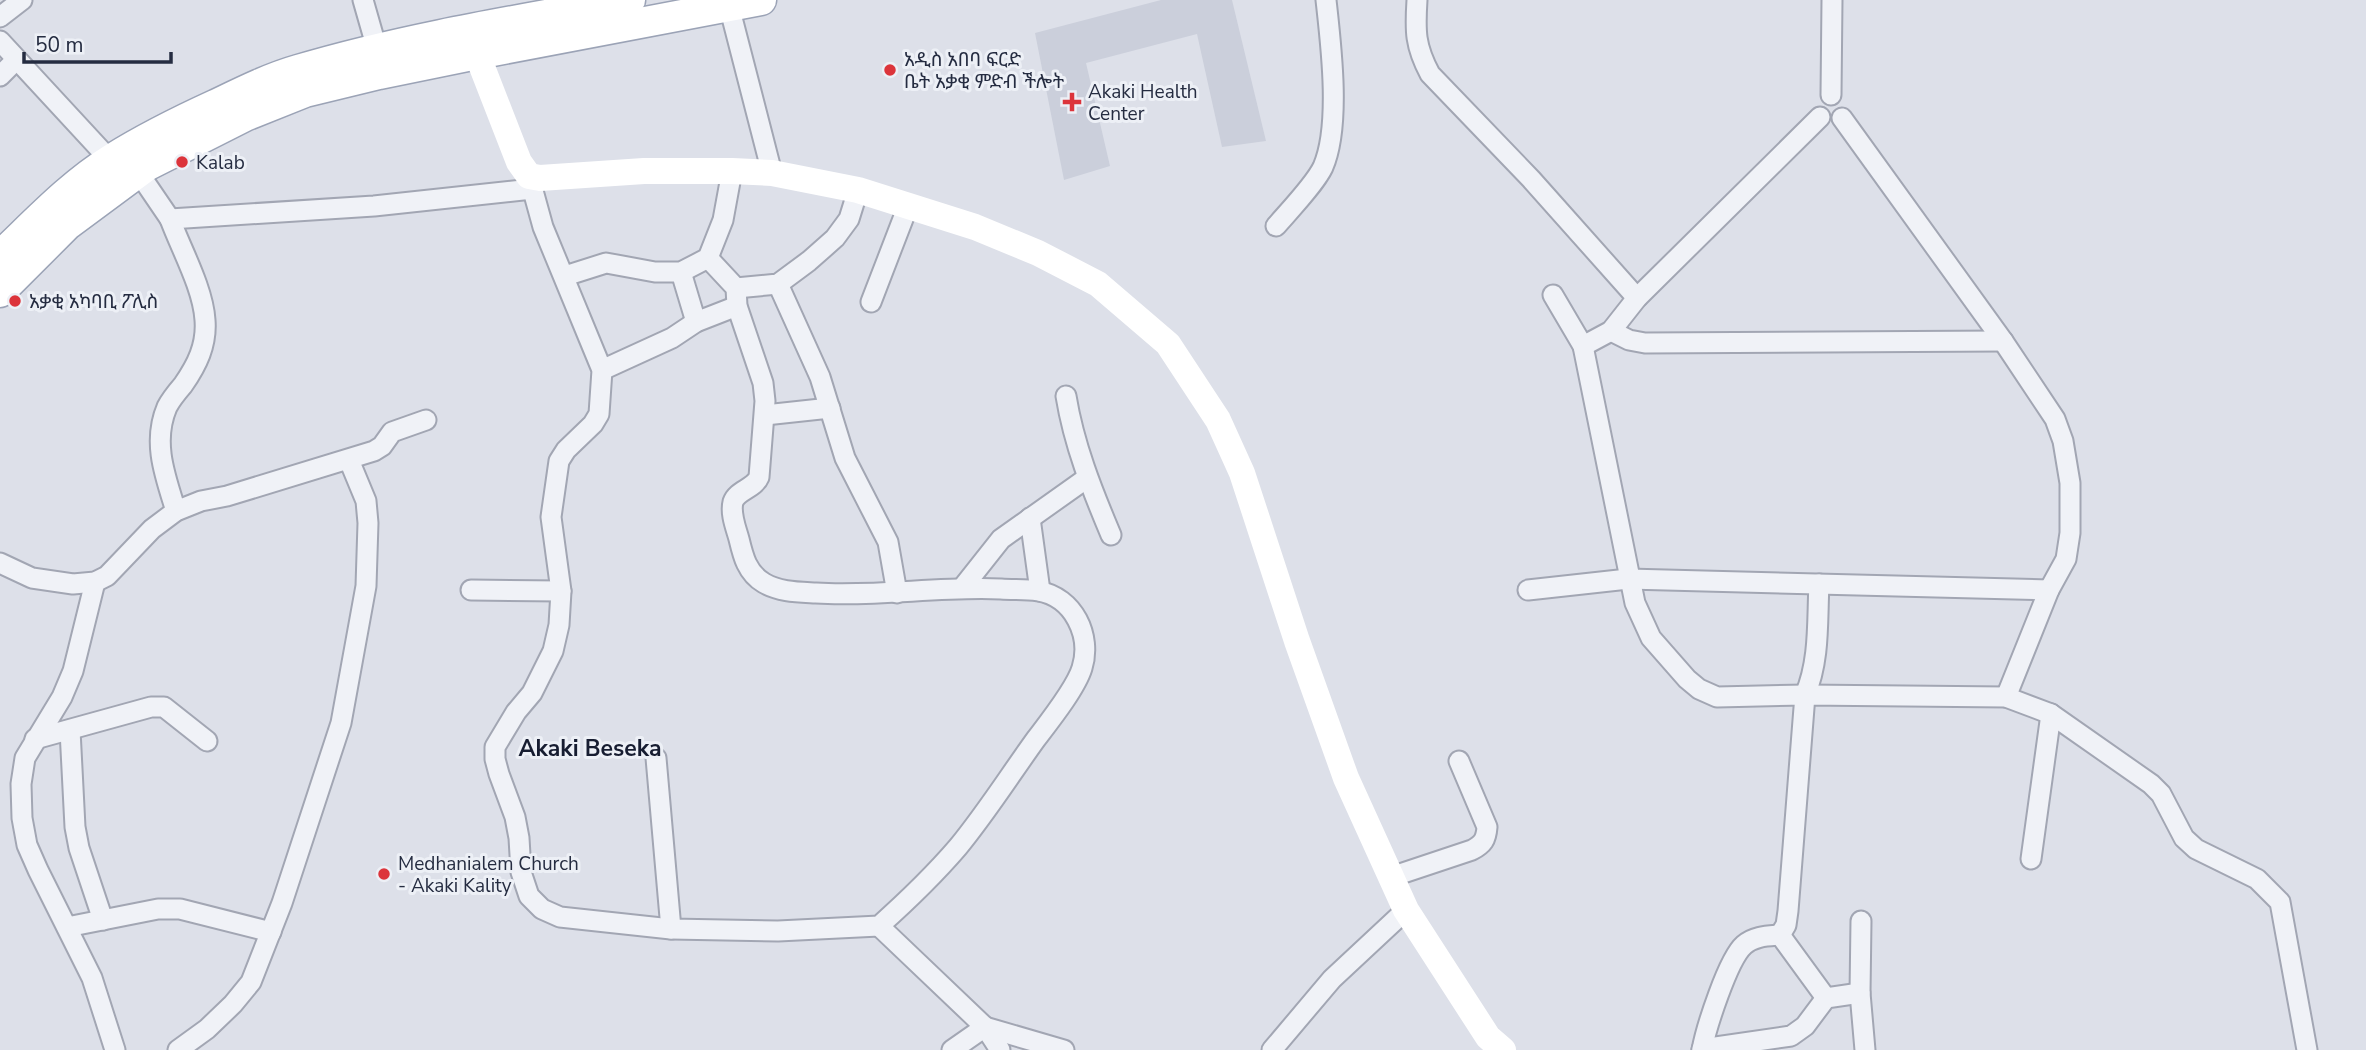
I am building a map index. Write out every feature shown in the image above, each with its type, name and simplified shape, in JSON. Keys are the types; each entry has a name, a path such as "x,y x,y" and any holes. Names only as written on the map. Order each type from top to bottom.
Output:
{"main road":[{"path":"0,257 81,181 110,160 188,117 239,93 295,71 377,49 630,0"},
{"path":"0,292 67,225 138,172 210,132 305,93 379,74 695,6 729,6 761,0"},
{"path":"477,54 519,162 530,183 540,178 644,171 732,171 772,173 858,190 975,227 1038,253 1098,284 1168,344 1218,420 1242,473 1297,641 1346,778 1406,910 1489,1046"}],"street":[{"path":"0,17 22,0"},
{"path":"363,0 377,49"},
{"path":"1276,226 1322,169 1332,138 1332,81 1326,0"},
{"path":"1417,0 1416,33 1419,53 1430,74 1531,179 1637,298"},
{"path":"1831,95 1832,0"},
{"path":"729,6 772,173"},
{"path":"0,41 110,160"},
{"path":"0,76 16,60"},
{"path":"1831,95 1843,103 1844,113 1842,118 1833,122 1820,117 1818,108 1822,99 1831,95"},
{"path":"1583,345 1611,331 1637,298 1820,117"},
{"path":"1842,118 2003,341 2055,419 2063,442 2070,483 2070,533 2066,559 2049,590 2006,697"},
{"path":"565,276 606,263 655,272 681,272 708,258 723,220 732,171"},
{"path":"138,172 170,219 202,302 205,322 204,346 194,369 169,404 162,421 162,466 176,511"},
{"path":"170,219 374,206 530,183 543,227 601,370 599,414 559,461 551,517 561,591 559,625 553,651 545,671 495,747 497,766 515,817 521,872 529,896 542,909 560,917 671,929 778,931 879,926 922,886 959,846 1048,723 1081,672 1086,652 1083,628 1060,600 1040,591 962,587 855,596 778,589 763,582 746,565 732,516 733,502 738,495 756,484 759,477 765,415 763,383 737,297 708,258"},
{"path":"601,370 672,338 737,297 778,284 835,238 849,219 858,190"},
{"path":"871,302 908,206"},
{"path":"681,272 696,322"},
{"path":"778,284 820,377 845,458 888,542 897,593"},
{"path":"1553,295 1583,345 1635,603 1651,638 1686,679 1699,689 1717,697 2006,697 2051,714 2156,789 2184,838 2196,849 2257,879 2280,902 2306,1050"},
{"path":"1611,331 1645,344 2003,341"},
{"path":"1066,396 1071,425 1087,478 1111,535"},
{"path":"765,415 830,408"},
{"path":"0,563 32,578 73,584 95,582 107,576 152,529 176,511 201,501 227,496 374,451 382,446 392,432 426,420"},
{"path":"178,1050 216,1021 251,982 271,932 341,723 366,586 366,501 349,460"},
{"path":"962,587 1001,540 1087,478"},
{"path":"1030,519 1040,591"},
{"path":"1528,590 1629,579 2049,590"},
{"path":"95,582 73,671 62,697 25,758 21,784 22,818 27,845 92,978 115,1050"},
{"path":"1780,935 1786,925 1788,911 1805,695 1815,663 1819,584"},
{"path":"471,590 561,591"},
{"path":"35,739 150,707 164,707 207,741"},
{"path":"2031,859 2051,714"},
{"path":"70,730 75,827 79,848 103,920"},
{"path":"656,758 671,929"},
{"path":"1391,877 1472,850 1486,838 1487,827 1459,761"},
{"path":"67,927 158,909 180,909 271,932"},
{"path":"1272,1050 1332,979 1406,910"},
{"path":"1861,920 1860,993 1865,1050"},
{"path":"879,926 985,1027 1000,1050"},
{"path":"1780,935 1826,998"},
{"path":"1780,935 1760,937 1745,943 1735,955 1706,1028 1702,1050 1791,1036 1805,1026 1826,998 1860,993"},
{"path":"952,1050 985,1027"},
{"path":"985,1027 1064,1050"}],"shaded area":[{"name":"Akaki Health Center","path":"1161,0 1232,0 1266,141 1222,147 1197,34 1086,63 1110,166 1064,180 1035,33"}],"place":[{"name":"አዲስ አበባ ፍርድ ቤት አቃቂ ምድብ ችሎት","path":"890,70"},
{"name":"Akaki Health Center","path":"1072,102"},
{"name":"Kalab","path":"182,162"},
{"name":"አቃቂ አካባቢ ፖሊስ","path":"15,301"},
{"name":"Medhanialem Church - Akaki Kality","path":"384,874"}],"district":[{"name":"Akaki Beseka","path":"590,748"}]}
